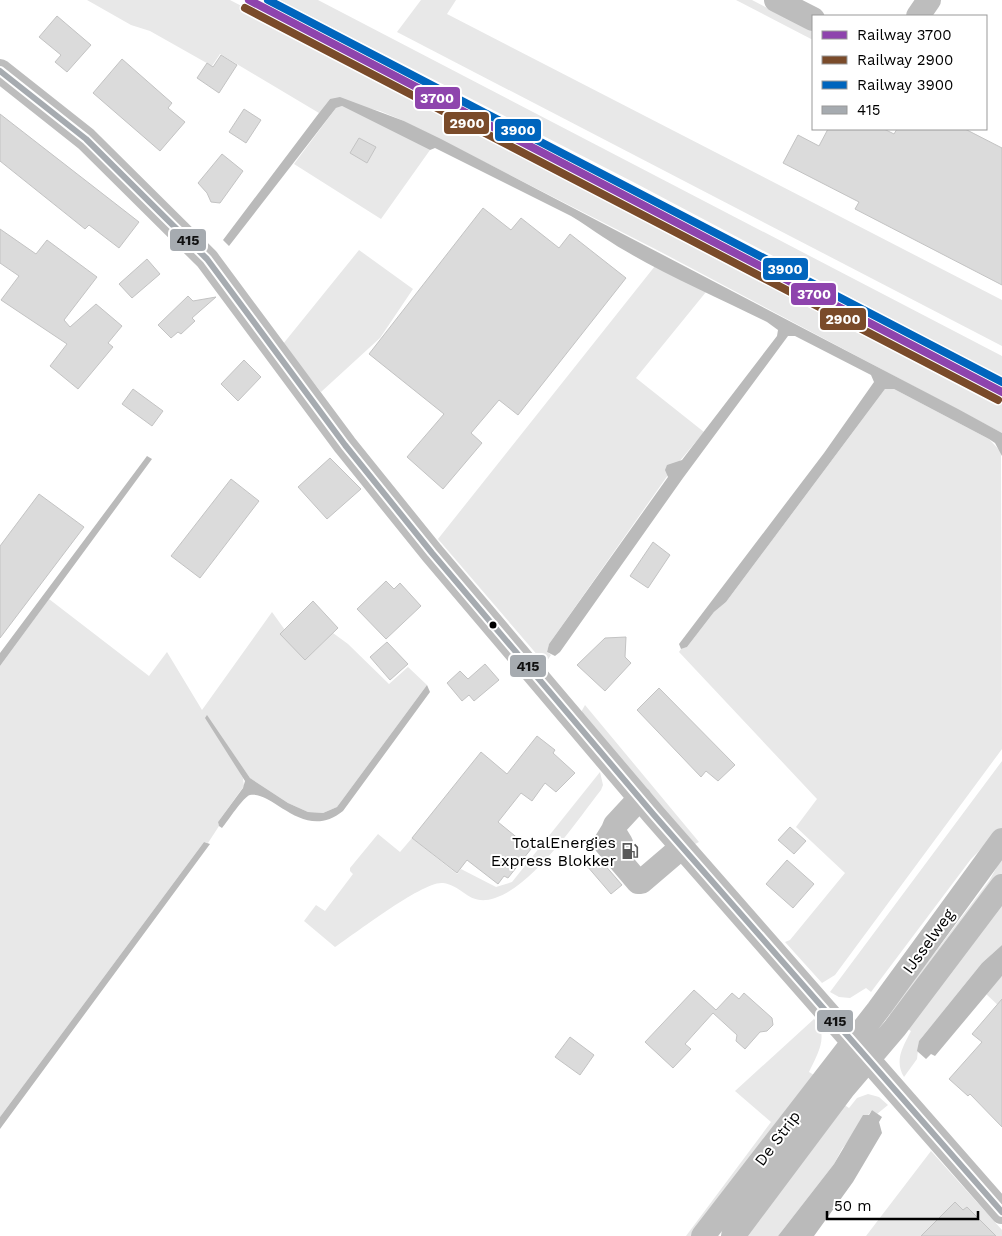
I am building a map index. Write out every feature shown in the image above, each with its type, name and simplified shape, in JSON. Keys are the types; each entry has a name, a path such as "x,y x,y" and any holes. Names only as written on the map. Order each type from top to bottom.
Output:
{"street":[{"path":"776,0 812,18"},
{"path":"919,15 929,0"},
{"path":"0,71 86,139 207,259 345,445 413,530 640,798 1002,1212"},
{"path":"640,798 615,825 605,840 607,847 636,880 641,882 682,846"},
{"name":"IJsselweg","path":"852,1041 878,1010 1002,840"},
{"name":"IJsselweg","path":"869,1060 1002,886"},
{"name":"De Strip","path":"703,1236 852,1041"},
{"name":"De Strip","path":"733,1236 843,1089 869,1060"}],"shaded area":[{"path":"87,0 230,0 1002,398 1002,433 659,251 404,121 380,111 330,99 319,113 220,54 212,66 150,31 131,25"},
{"path":"279,0 318,0 1002,356 1002,377 637,184"},
{"path":"421,0 456,0 447,14 1002,300 1002,346 397,32"},
{"path":"736,0 752,0 812,31 812,39"},
{"path":"340,97 404,121 441,139 958,409 1002,433 1002,456 995,443 989,439 894,389 885,389 726,602 714,612 687,647 681,649 679,644 824,453 874,382 871,375 795,336 788,336 683,478 560,652 555,656 547,652 549,644 668,477 665,470 667,465 682,460 777,336 778,330 767,322 684,282 622,249 571,216 435,148 430,150 342,106 336,108 229,246 223,240 330,99"},
{"path":"342,106 430,150 381,219 294,164 336,108"},
{"path":"359,250 413,289 380,338 321,392 283,344"},
{"path":"655,266 706,292 636,378 704,432 668,475 549,644 547,652 551,655 545,664 438,539"},
{"path":"885,389 894,389 989,439 1001,452 1002,749 835,975 822,983 785,942 790,940 845,873 796,827 817,799 679,652 687,647 714,612 726,602"},
{"path":"147,456 152,459 0,666 0,653"},
{"path":"49,599 149,676 167,652 202,710 272,612 303,655 333,633 348,644 389,684 408,667 427,685 337,807 323,813 308,812 288,803 250,778 207,716 243,778 244,786 218,822 219,826 208,843 204,842 0,1117 0,666"},
{"path":"427,685 430,692 343,811 329,819 315,821 302,819 269,800 250,795 240,804 222,828 219,826 218,822 243,788 245,781 205,718 207,715 250,778 288,803 308,812 323,813 337,807"},
{"path":"585,705 699,842 693,845 580,714"},
{"path":"1002,761 1002,828 971,859 871,992 866,988 850,998 839,997 830,992"},
{"path":"600,772 603,785 601,790 567,835 525,880 510,891 495,898 479,900 450,885 443,883 434,884 405,899 335,947 304,921 316,905 325,911 353,874 350,868 378,834 400,852 412,838 457,874 461,869 496,887 512,882"},
{"path":"204,842 210,844 0,1129 0,1117"},
{"path":"1002,858 1002,876 894,1019 889,1013 989,881"},
{"path":"1002,893 1002,945 982,963 919,1041 917,1059 904,1077 901,1071 900,1059 911,1031 906,1028"},
{"path":"1002,945 1002,976 935,1056 931,1054 926,1059 917,1051 919,1041 982,963"},
{"path":"1002,976 1002,1009 985,993"},
{"path":"814,1019 819,1025 822,1038 809,1072 814,1075 696,1236 686,1236 771,1122 735,1091"},
{"path":"868,1094 879,1097 888,1105 877,1114 872,1110 842,1149 834,1164 778,1236 744,1236 843,1104 849,1108 857,1098"},
{"path":"872,1110 882,1117 879,1122 882,1133 853,1182 814,1236 778,1236 834,1164 863,1115 869,1115"},
{"path":"931,1151 1002,1230 1002,1236 866,1236"}],"building":[{"path":"57,16 91,45 67,72 55,62 61,55 39,37"},
{"path":"221,55 237,65 219,93 197,78 207,63 213,67"},
{"path":"122,59 172,103 168,108 185,122 160,151 93,93"},
{"path":"244,109 261,120 246,143 229,132"},
{"path":"0,114 139,222 119,248 89,225 85,229 0,161"},
{"path":"827,130 886,130 894,134 896,130 967,130 1002,148 1002,285 855,209 859,202 783,163 798,135 819,146"},
{"path":"359,138 376,147 367,163 350,153"},
{"path":"222,154 243,171 220,203 211,202 207,193 198,183"},
{"path":"483,208 511,230 521,218 559,248 570,234 626,278 518,415 499,400 471,433 482,443 443,489 407,457 444,414 369,354"},
{"path":"0,229 36,254 47,240 97,277 64,320 70,327 96,304 122,326 108,343 113,347 78,389 50,366 67,344 1,300 19,276 0,263"},
{"path":"147,259 160,274 132,298 119,284"},
{"path":"188,296 193,301 216,297 192,318 195,321 181,334 178,332 171,338 158,325"},
{"path":"244,360 261,377 238,401 221,384"},
{"path":"133,389 163,411 152,426 122,404"},
{"path":"330,458 361,489 327,519 298,487"},
{"path":"231,479 259,501 200,578 171,556"},
{"path":"39,494 84,527 0,638 0,546"},
{"path":"653,542 670,555 648,588 630,576"},
{"path":"386,581 394,589 400,583 421,606 386,639 357,609"},
{"path":"313,601 338,628 305,660 280,634"},
{"path":"626,637 625,657 631,663 605,691 577,665 605,638"},
{"path":"387,642 408,664 390,680 370,657"},
{"path":"485,664 499,680 474,701 469,695 462,701 447,683 460,671 468,679"},
{"path":"659,688 735,765 718,781 706,771 701,777 637,710"},
{"path":"537,736 555,750 553,753 575,773 556,792 545,783 532,801 521,793 498,822 531,849 508,878 504,876 498,884 467,860 457,873 412,838 481,752 507,774"},
{"path":"790,827 806,841 794,854 778,840"},
{"path":"598,857 622,885 611,894 587,866"},
{"path":"787,860 814,884 793,908 766,884"},
{"path":"694,990 716,1010 732,993 739,999 744,993 772,1018 773,1025 767,1031 760,1032 745,1049 736,1041 737,1035 713,1013 685,1044 691,1049 673,1068 645,1042"},
{"path":"1002,999 1002,1127 970,1094 968,1096 949,1079 982,1042 972,1034"},
{"path":"570,1037 594,1055 580,1075 555,1057"},
{"path":"955,1202 963,1210 967,1207 996,1236 921,1236"}],"rail line":[{"name":"3700","path":"249,0 1002,392"},
{"name":"3900","path":"268,0 1002,382"},
{"name":"2900","path":"245,8 998,400"}],"transit line":[{"name":"415","path":"0,71 86,139 207,259 345,445 432,553 654,815 1002,1212"}],"place":[{"name":"TotalEnergies Express Blokker","path":"630,851"}]}
